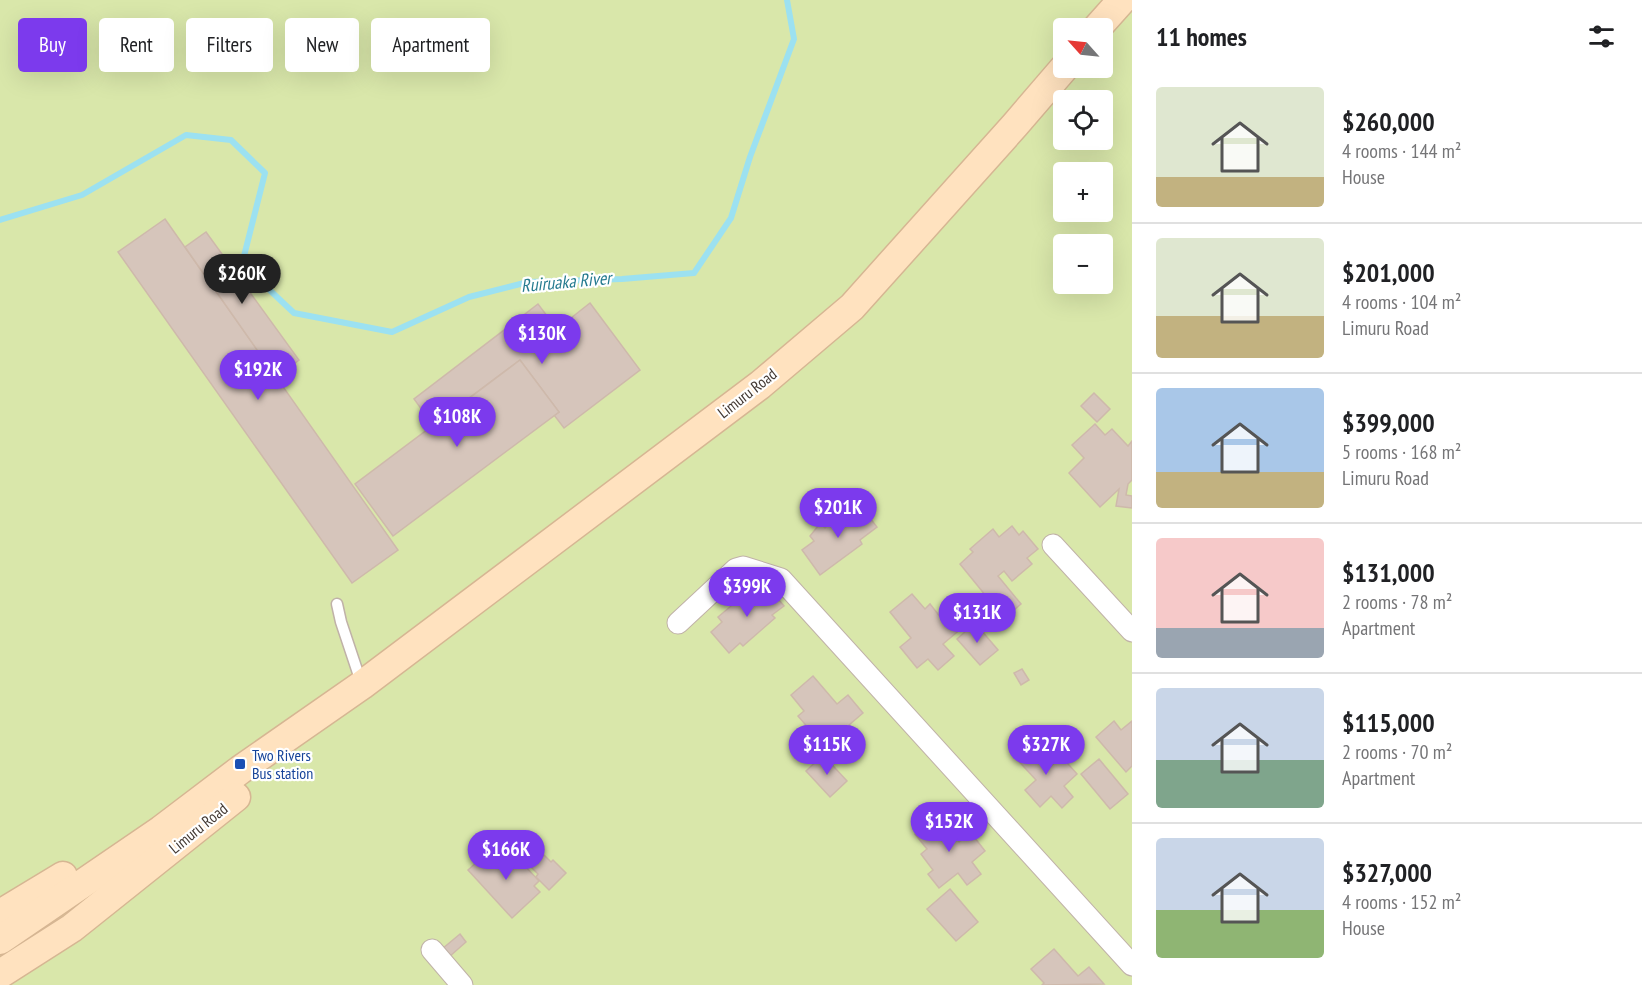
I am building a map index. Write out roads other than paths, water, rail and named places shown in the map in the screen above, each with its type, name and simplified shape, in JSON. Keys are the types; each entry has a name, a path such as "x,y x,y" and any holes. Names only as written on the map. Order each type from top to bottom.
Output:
{"main road":[{"path":"1106,18 1122,0"},
{"name":"Limuru Road","path":"0,940 161,830 240,770 362,685 760,385 852,307 1056,78"},
{"name":"Limuru Road","path":"0,974 72,928 168,852 356,701 370,689 384,668"},
{"name":"Limuru Road","path":"1,913 240,770"}],"street":[{"path":"1053,544 1132,631"},
{"path":"678,623 736,569 743,567 781,579 1132,966"},
{"path":"432,950 462,985"}],"lane":[{"path":"337,604 362,685"}],"waterway":[{"name":"Ruiruaka River","path":"0,220 82,195 186,135 231,140 265,173 242,264 294,313 392,332 469,297 528,282 622,279 694,273 731,218 750,157 794,39 787,0"}],"place":[{"name":"Two Rivers Bus station","path":"240,764"}]}
